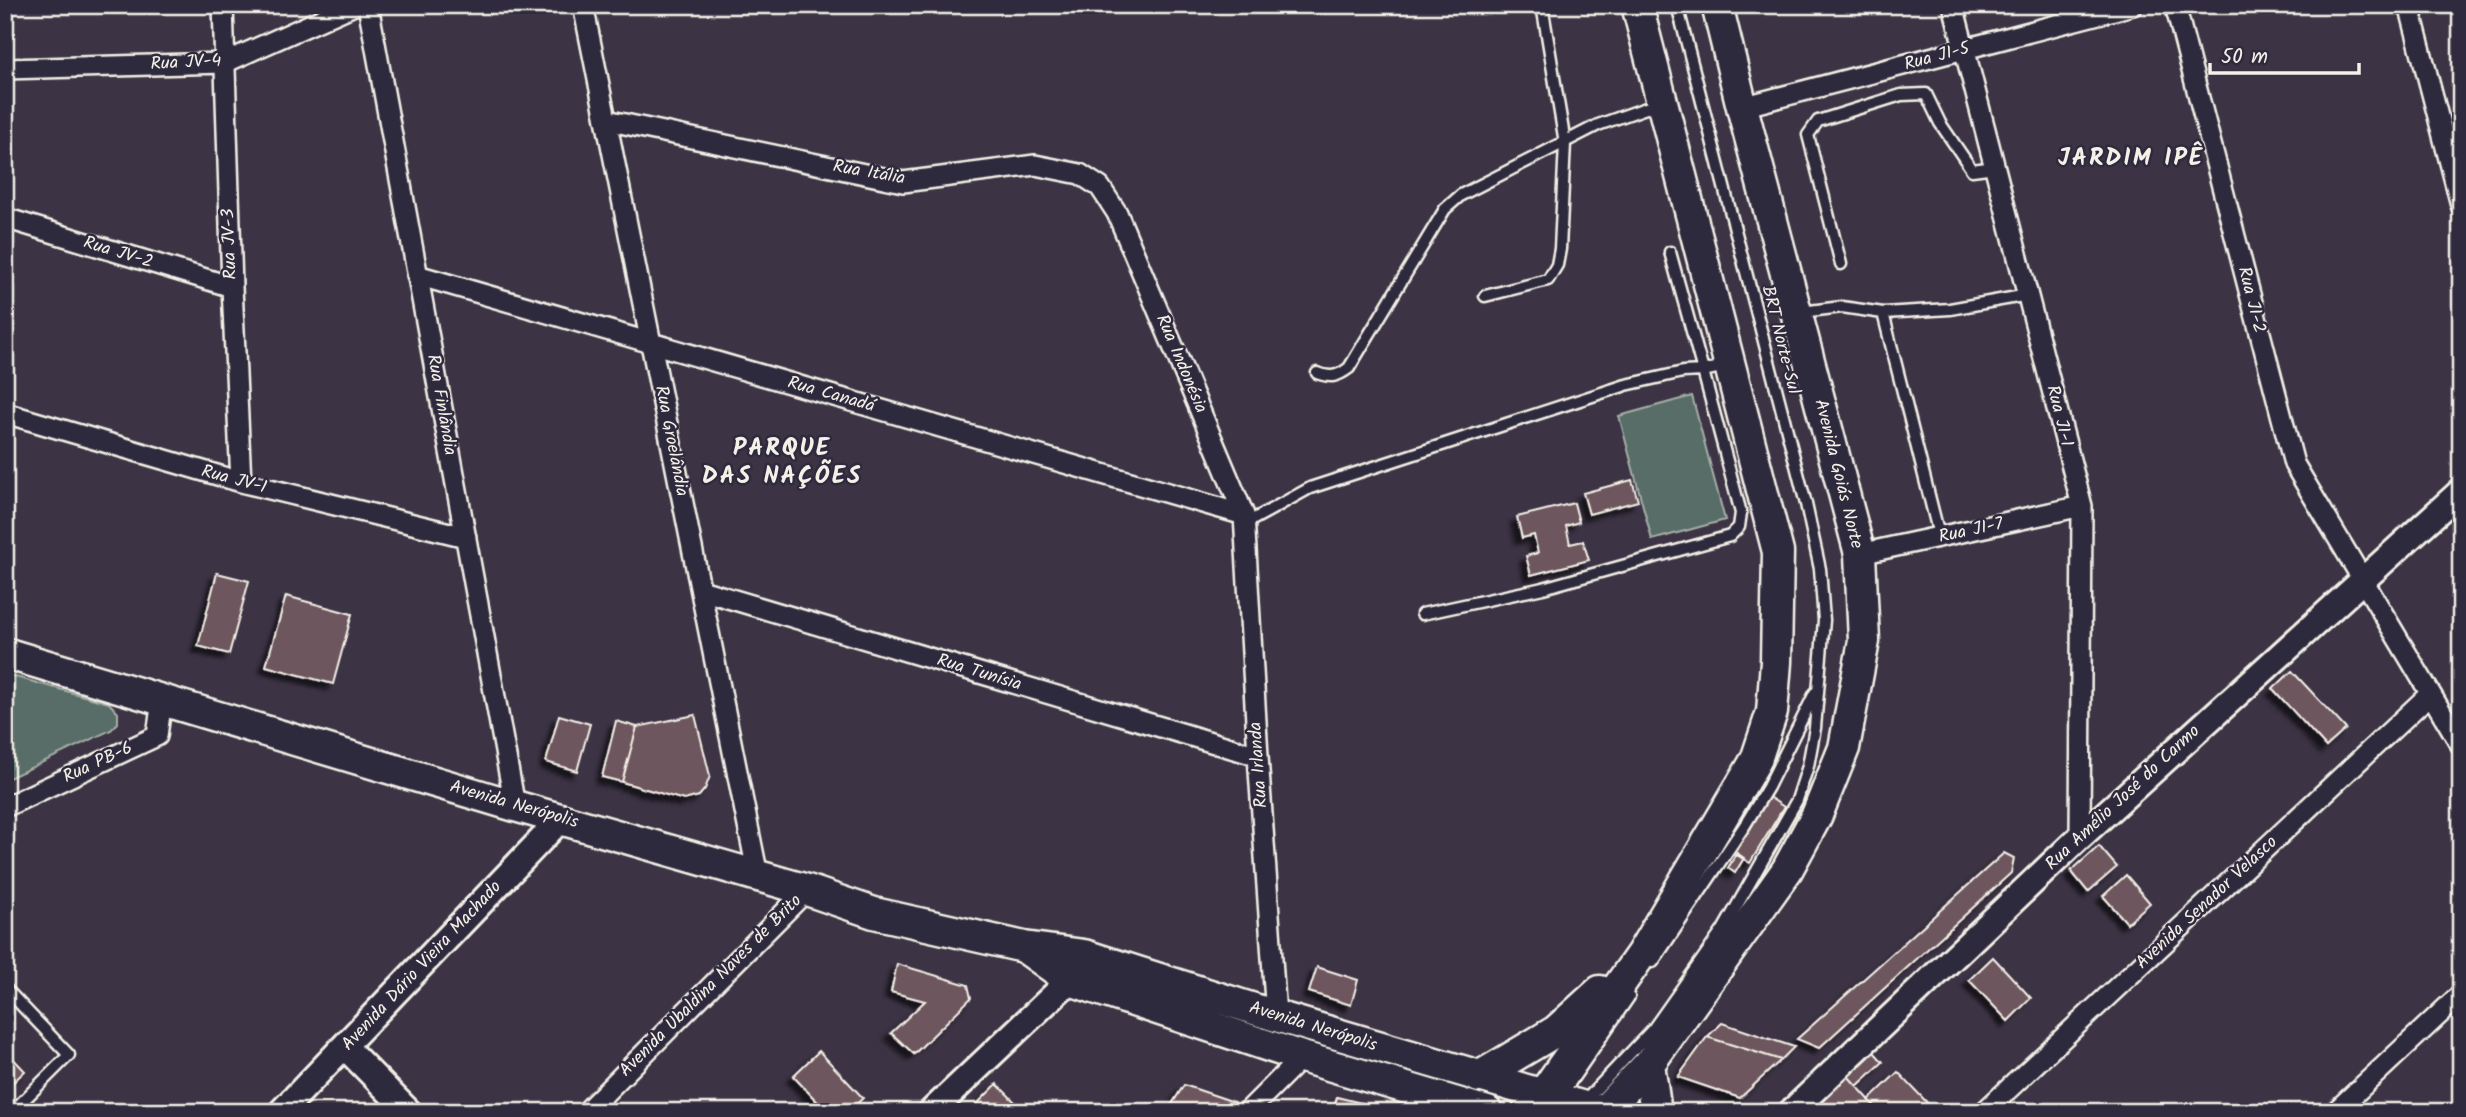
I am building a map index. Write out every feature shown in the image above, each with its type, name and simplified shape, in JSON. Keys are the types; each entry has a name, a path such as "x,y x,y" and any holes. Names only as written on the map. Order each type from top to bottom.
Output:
{"main road":[{"path":"1567,1107 1756,760 1772,712 1776,662 1778,552 1716,368 1662,102 1637,5"},
{"name":"Avenida Goiás Norte","path":"1567,1107 1650,1064 1787,870 1818,813 1844,748 1864,641 1860,554 1717,5"},
{"name":"Avenida Nerópolis","path":"5,653 515,806 807,890 874,913 1024,947 1302,1057 1487,1112"},
{"path":"1479,1077 1556,1031 1646,960"},
{"name":"Avenida Nerópolis","path":"1077,967 1276,1016 1479,1077 1567,1107"},
{"path":"1650,1064 1656,1112"}],"street":[{"name":"Rua JV-3","path":"223,5 241,482"},
{"name":"Rua JV-4","path":"5,69 224,64 354,5"},
{"name":"Rua Finlândia","path":"368,5 515,806"},
{"name":"Rua Groelândia","path":"583,5 758,876"},
{"name":"Rua JI-1","path":"1953,5 2082,506 2080,837"},
{"name":"Rua JI-5","path":"1742,107 2133,5"},
{"name":"Rua JI-2","path":"2175,5 2294,464 2461,745"},
{"path":"2409,5 2461,205"},
{"name":"Rua Itália","path":"606,120 903,182 1035,165 1080,174 1100,187 1117,213"},
{"name":"Rua Indonésia","path":"1117,213 1245,519"},
{"name":"Rua JV-2","path":"5,218 232,287"},
{"name":"Rua Canadá","path":"417,275 1245,519"},
{"name":"Rua JV-1","path":"5,413 241,482 466,537"},
{"name":"Rua Amélio José do Carmo","path":"1791,1112 2080,837 2461,491"},
{"name":"Rua JI-7","path":"1860,554 2082,506"},
{"name":"Rua Irlanda","path":"1245,519 1276,1016"},
{"name":"Rua Tunísia","path":"701,590 1258,756"},
{"name":"Avenida Senador Velasco","path":"1984,1112 2430,694"},
{"name":"Rua PB-6","path":"5,807 157,736 162,699"},
{"name":"Avenida Dário Vieira Machado","path":"281,1112 561,819"},
{"name":"Avenida Ubaldina Naves de Brito","path":"586,1112 807,890"},
{"path":"931,1112 1077,967"},
{"path":"2335,1112 2461,993"},
{"path":"345,1047 409,1112"},
{"path":"1247,1112 1302,1057"}],"lane":[{"path":"1485,296 1548,280 1557,265 1564,143 1542,5"},
{"name":"BRT Norte-Sul","path":"1567,1107 1653,1029 1723,930 1797,800 1808,766 1819,687 1824,620 1820,569 1806,505 1677,5"},
{"path":"1841,264 1808,135 1818,121 1901,95 1926,94 1940,123 1972,170 1995,167"},
{"path":"1317,373 1330,377 1340,375 1349,368 1445,209 1461,195 1598,125 1662,102"},
{"path":"1422,614 1543,588 1730,536 1739,527 1741,513 1716,368 1670,252"},
{"path":"1797,312 1842,307 1884,313 1950,309 2028,295"},
{"path":"1884,313 1940,538"},
{"path":"1245,519 1310,488 1626,385 1683,372 1716,368"},
{"path":"1646,960 1751,816 1819,687"},
{"path":"5,988 69,1055 12,1112"},
{"path":"1567,1107 1635,988"}],"green space":[{"path":"1692,396 1725,520 1652,540 1619,416"},
{"path":"5,674 109,703 118,713 118,723 111,730 5,780"}],"building":[{"path":"1632,480 1638,501 1589,514 1583,493"},
{"path":"1574,503 1579,522 1566,526 1570,544 1583,541 1589,560 1531,575 1526,556 1538,553 1534,535 1522,538 1517,517"},
{"path":"217,573 249,581 229,654 198,646"},
{"path":"286,596 352,614 333,684 266,666"},
{"path":"2292,671 2346,729 2326,747 2273,689"},
{"path":"559,715 590,724 577,771 546,762"},
{"path":"695,715 710,776 699,796 684,800 622,782 637,727"},
{"path":"616,721 637,727 622,782 602,777"},
{"path":"1764,794 1784,807 1750,863 1730,851"},
{"path":"2099,846 2117,867 2088,892 2071,871"},
{"path":"1737,853 1744,858 1735,873 1728,868"},
{"path":"2004,853 2014,858 2011,873 1819,1048 1797,1039"},
{"path":"2126,875 2150,903 2127,923 2103,896"},
{"path":"1993,957 2031,998 2008,1021 1969,980"},
{"path":"897,964 968,985 971,998 914,1054 891,1033 925,1001 891,992"},
{"path":"1317,967 1358,980 1351,1005 1309,992"},
{"path":"1722,1023 1794,1047 1781,1060 1707,1037"},
{"path":"1707,1037 1781,1060 1740,1098 1678,1077"},
{"path":"5,1050 25,1071 5,1090"},
{"path":"819,1051 863,1098 848,1112 827,1112 793,1076"},
{"path":"1873,1051 1883,1062 1857,1086 1847,1075"},
{"path":"1898,1072 1936,1112 1880,1112 1869,1100"},
{"path":"1847,1075 1874,1105 1867,1112 1806,1112"},
{"path":"997,1084 1025,1112 969,1112"},
{"path":"1184,1085 1234,1102 1223,1112 1167,1112"},
{"path":"1337,1097 1369,1105 1367,1112 1333,1112"},
{"path":"1149,1104 1157,1112 1116,1112"}],"district":[{"name":"JARDIM IPÊ","path":"2131,158"},
{"name":"PARQUE DAS NAÇÕES","path":"782,462"}]}
